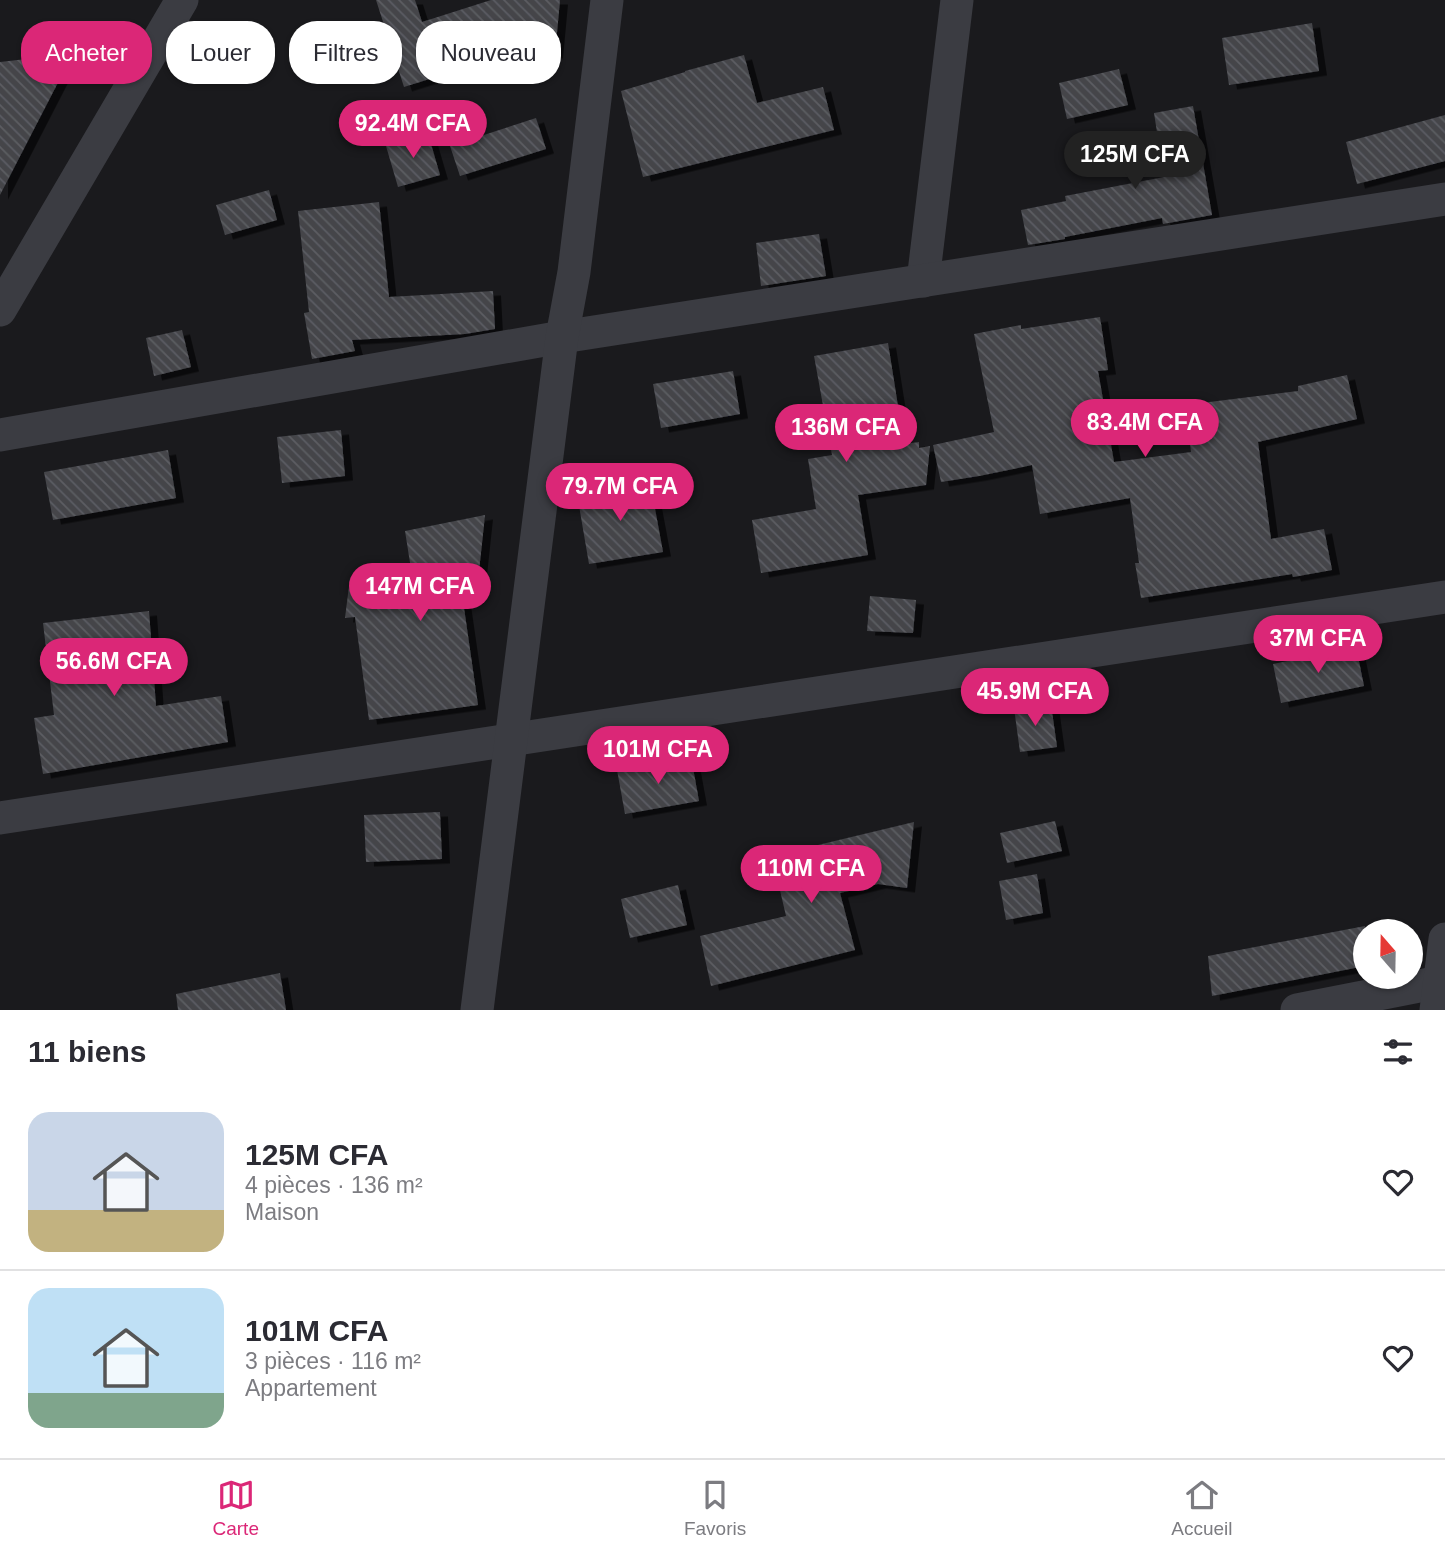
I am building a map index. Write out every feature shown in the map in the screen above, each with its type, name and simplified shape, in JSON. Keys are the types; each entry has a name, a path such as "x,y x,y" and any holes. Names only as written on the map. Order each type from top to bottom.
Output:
{"street":[{"path":"0,310 182,0"},
{"path":"477,1010 607,0"},
{"path":"923,281 957,0"},
{"path":"0,435 562,337 1445,199"},
{"path":"0,818 1445,597"},
{"path":"1297,1010 1440,991 1445,939"}],"building":[{"path":"376,0 415,0 422,21 416,21 416,83 404,87 402,81 402,21 383,21"},
{"path":"491,0 560,0 558,21 425,21"},
{"path":"1312,23 1319,71 1229,85 1222,38"},
{"path":"744,55 757,103 823,87 834,130 643,177 621,91"},
{"path":"21,60 21,84 57,84 0,195 0,62"},
{"path":"1119,69 1128,105 1067,119 1059,83"},
{"path":"1193,106 1212,215 1163,224 1162,218 1028,245 1021,210 1066,201 1065,196 1164,177 1154,113"},
{"path":"1445,115 1445,161 1357,184 1346,142"},
{"path":"536,118 546,149 460,176 450,146"},
{"path":"428,134 440,175 398,187 386,146"},
{"path":"269,190 277,220 225,235 216,205"},
{"path":"379,202 389,297 493,291 495,329 465,334 352,340 355,351 312,359 304,313 309,312 298,211"},
{"path":"819,234 826,276 761,286 756,243"},
{"path":"1100,317 1108,370 1098,371 1114,462 1191,452 1185,405 1298,391 1298,386 1347,375 1357,419 1258,442 1271,539 1324,529 1332,570 1141,598 1135,563 1139,563 1130,498 1040,514 1032,465 941,482 933,445 994,432 974,334 1021,325 1021,329"},
{"path":"182,330 191,367 154,376 146,338"},
{"path":"888,343 904,444 919,442 919,448 930,446 926,485 858,495 868,555 761,573 752,520 816,509 808,459 832,455 814,356"},
{"path":"733,371 740,414 661,428 653,384"},
{"path":"341,430 345,476 282,483 277,437"},
{"path":"168,450 176,498 53,520 44,472"},
{"path":"650,482 663,552 589,564 577,494"},
{"path":"485,515 476,599 463,601 478,705 369,720 355,617 345,618 350,578 411,569 405,531"},
{"path":"870,596 916,600 913,633 867,631"},
{"path":"149,611 156,706 221,696 228,742 43,774 34,718 54,715 43,623"},
{"path":"1356,647 1364,686 1281,703 1273,664"},
{"path":"1051,704 1057,747 1020,752 1014,708"},
{"path":"691,757 699,801 625,814 617,770"},
{"path":"440,812 442,859 366,862 364,815"},
{"path":"1055,821 1062,851 1007,863 1000,833"},
{"path":"914,822 907,888 878,884 840,893 855,950 711,986 700,936 786,916 772,856"},
{"path":"1037,874 1043,913 1006,920 999,881"},
{"path":"678,885 687,925 630,938 621,899"},
{"path":"1353,928 1353,968 1212,996 1208,956"},
{"path":"280,973 286,1010 178,1010 176,994"}]}
